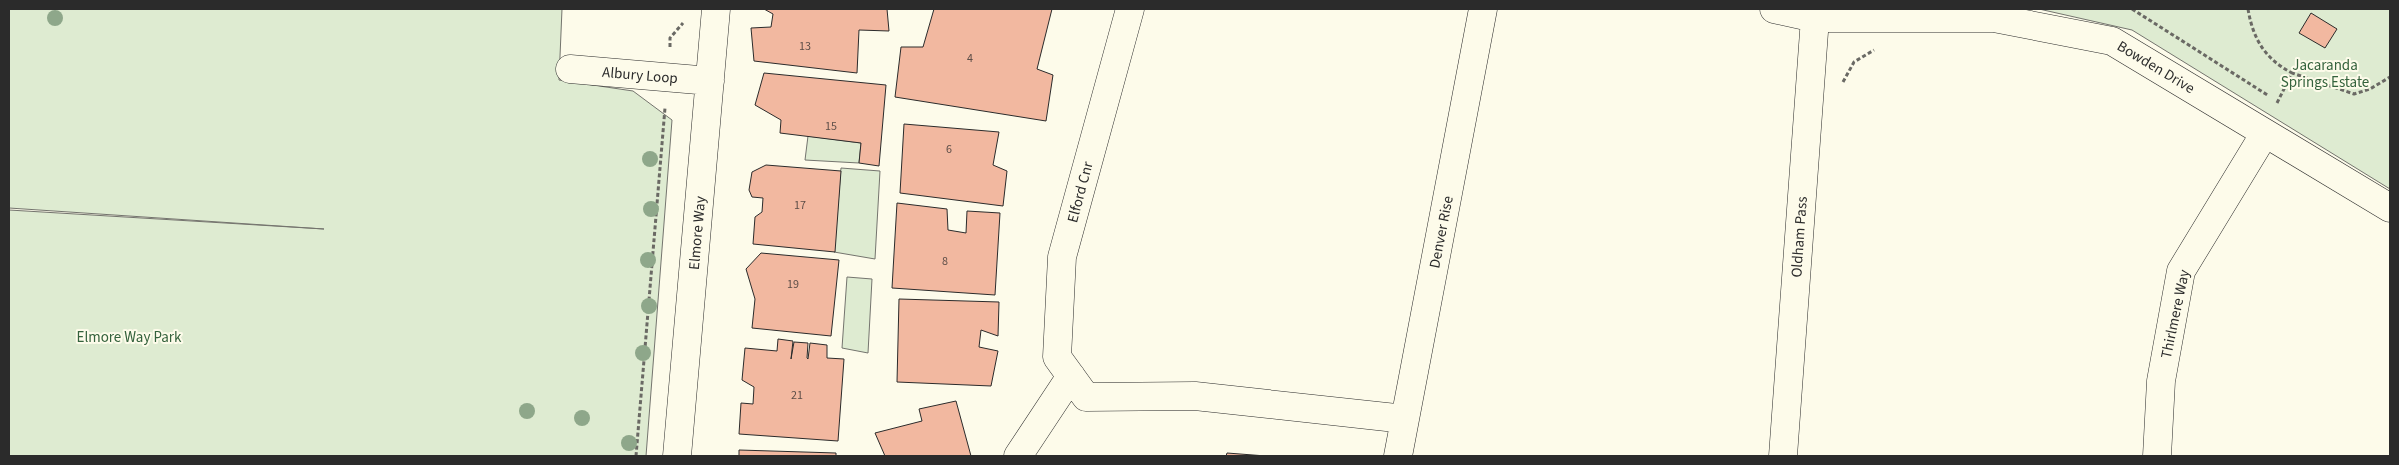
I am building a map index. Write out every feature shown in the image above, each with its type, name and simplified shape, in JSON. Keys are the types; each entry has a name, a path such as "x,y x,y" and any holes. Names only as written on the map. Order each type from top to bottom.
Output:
{"street":[{"name":"Elmore Way","path":"677,456 716,9"},
{"name":"Elford Cnr","path":"1130,9 1062,257 1057,357 1086,397 1195,396 1405,420"},
{"name":"Denver Rise","path":"1398,456 1483,9"},
{"name":"Bowden Drive","path":"1774,9 1815,18 1994,18 2112,41 2390,208"},
{"name":"Oldham Pass","path":"1783,456 1815,18"},
{"name":"Albury Loop","path":"570,69 710,81"},
{"name":"Thirlmere Way","path":"2157,456 2161,381 2181,271 2265,133"},
{"path":"1018,456 1071,376"}],"path":[{"path":"2132,9 2277,102"},
{"path":"2248,9 2254,37 2265,54 2279,66 2292,73 2354,94 2370,90 2390,77"},
{"path":"636,456 670,38 689,16"},
{"path":"1842,83 1854,62 1876,49"},
{"path":"2265,133 2277,102 2292,73"}],"green space":[{"name":"Elmore Way Park","path":"9,9 562,9 559,80 633,91 672,120 646,456 9,456 9,210 324,229 9,208"},
{"name":"Jacaranda Springs Estate","path":"2039,9 2390,9 2390,189 2132,30"},
{"path":"808,136 861,143 859,163 805,160"},
{"path":"841,168 880,171 875,259 834,252"},
{"path":"847,277 872,279 868,353 842,348"}],"building":[{"path":"764,9 887,9 889,31 859,30 857,73 754,61 751,28 771,27 773,14"},
{"path":"934,9 1052,9 1037,69 1053,75 1046,121 895,97 901,47 923,47"},
{"path":"2311,13 2337,29 2325,48 2299,33"},
{"path":"764,73 886,85 879,166 859,163 861,143 780,133 781,120 755,105"},
{"path":"904,124 999,132 993,165 1007,171 1003,206 900,193"},
{"path":"766,165 841,171 835,252 753,244 755,217 762,212 763,198 752,197 749,190 752,172"},
{"path":"897,203 947,209 948,230 966,233 967,211 1000,213 995,295 892,288"},
{"path":"761,253 839,260 831,336 752,328 755,299 746,269"},
{"path":"899,299 999,302 998,336 981,330 979,347 998,351 991,386 897,382"},
{"path":"778,339 793,341 791,359 794,342 808,343 808,359 810,343 827,345 827,358 844,359 838,441 739,434 741,403 753,404 754,387 742,380 745,348 777,351"},
{"path":"956,401 971,456 885,456 875,433 922,421 919,409"},
{"path":"739,450 836,453 836,456 739,456"},
{"path":"1227,453 1266,456 1226,456"}]}
